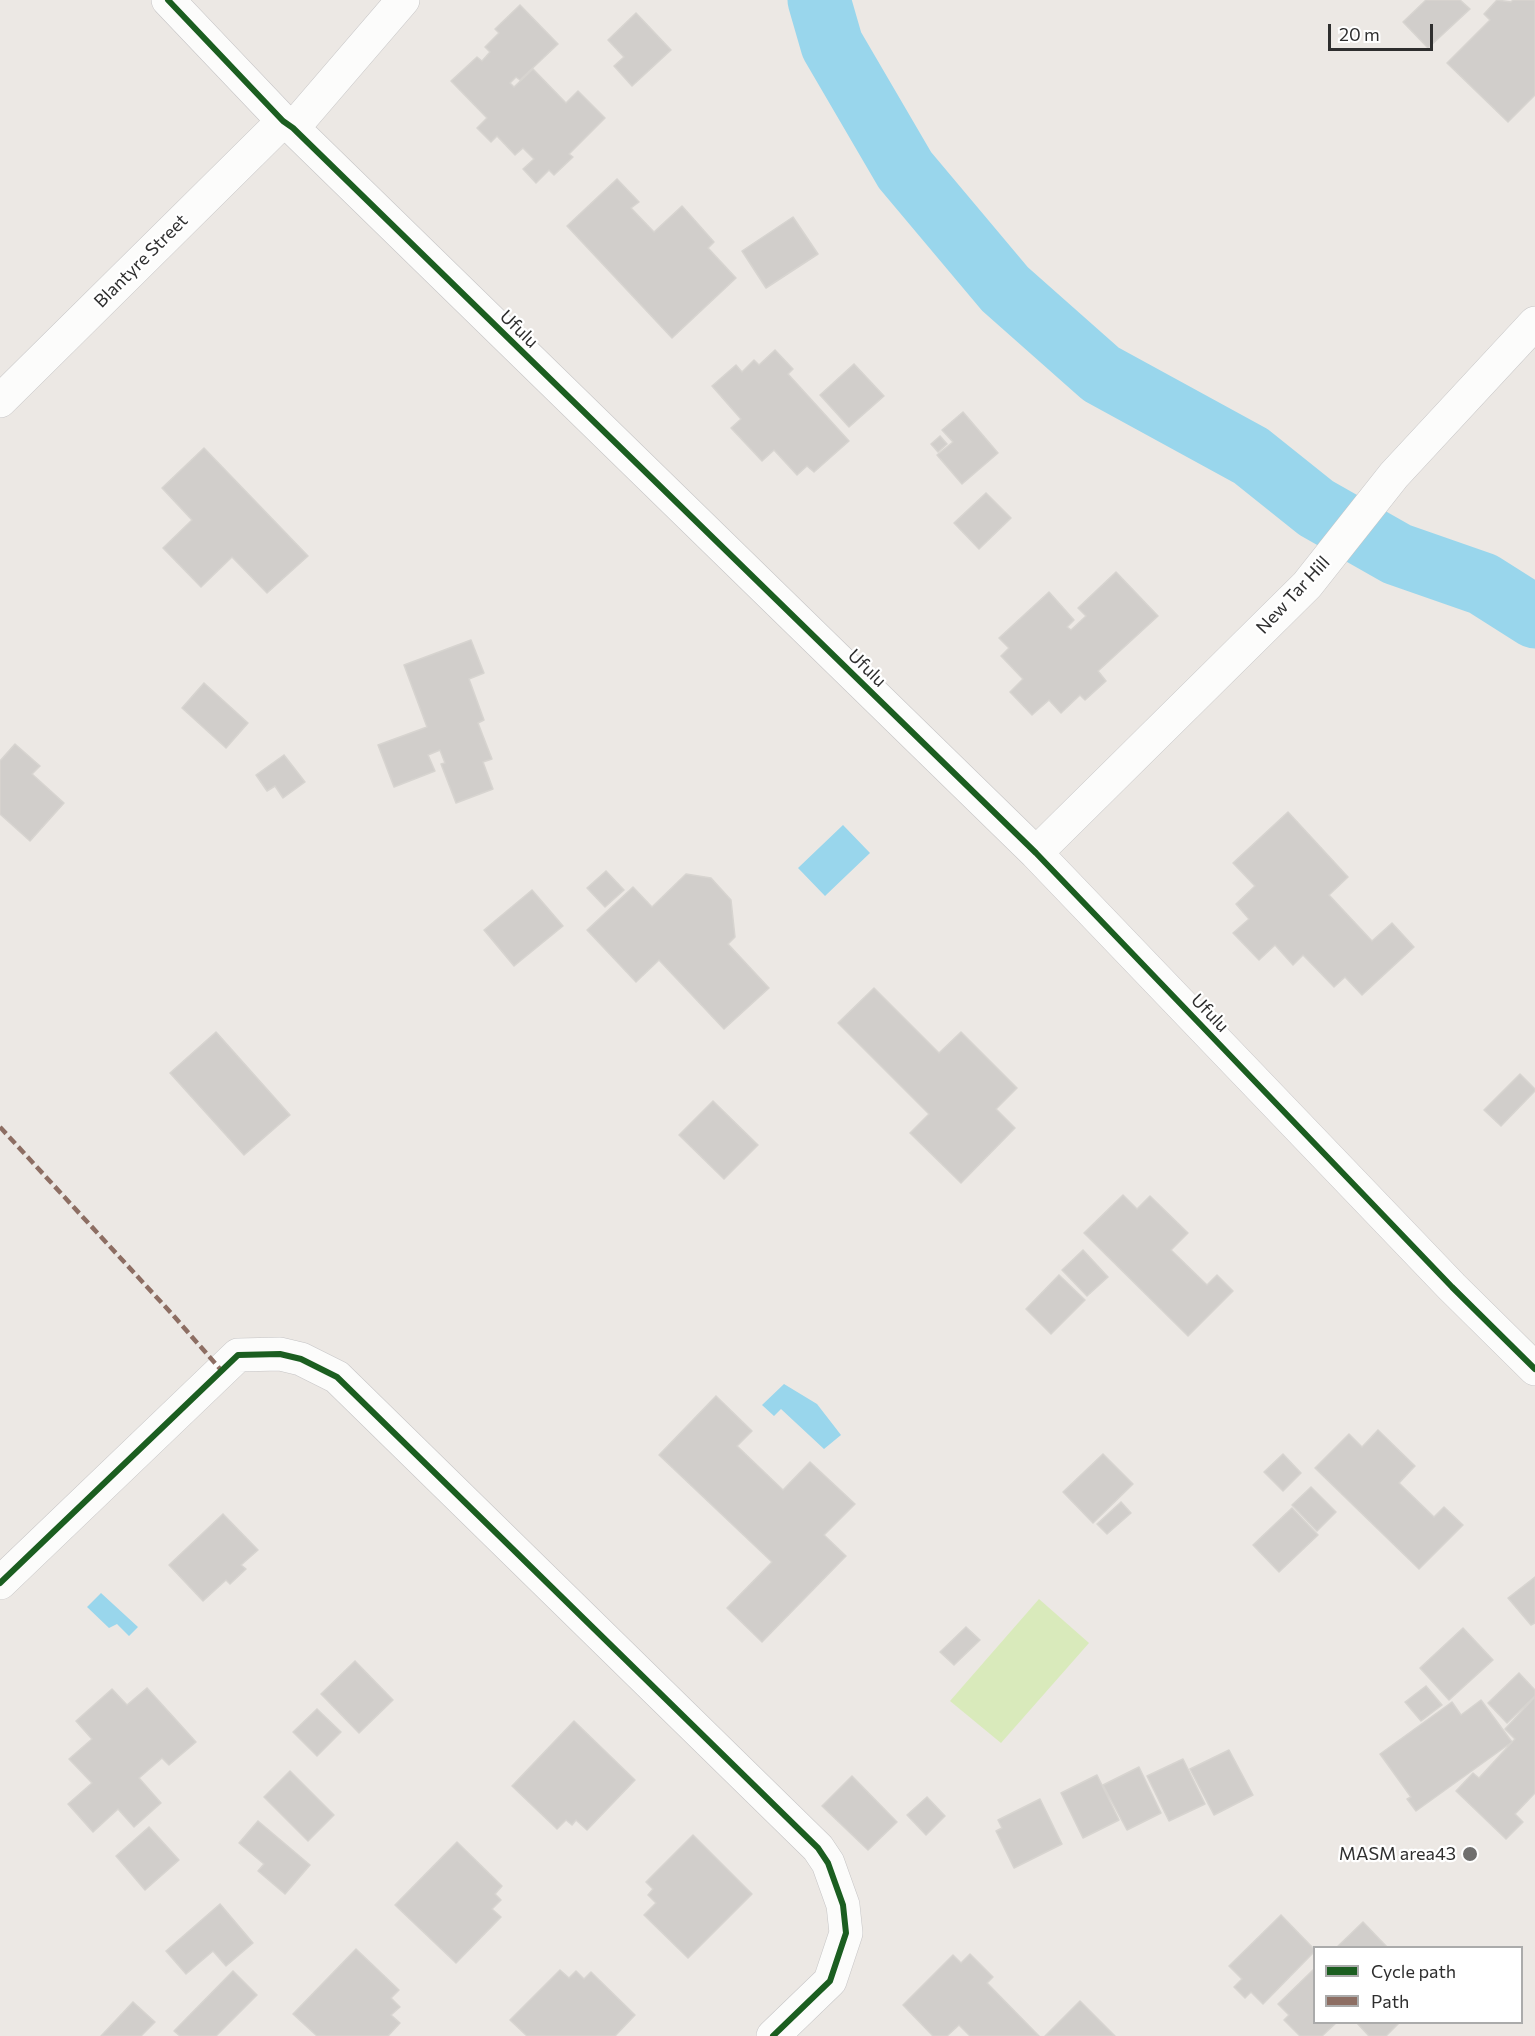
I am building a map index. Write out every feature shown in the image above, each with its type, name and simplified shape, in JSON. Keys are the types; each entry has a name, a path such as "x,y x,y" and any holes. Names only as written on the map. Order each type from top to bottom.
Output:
{"street":[{"name":"Ufulu","path":"168,0 288,124 1036,853 1452,1287 1535,1369"},
{"name":"Blantyre Street","path":"0,401 288,124 403,0"},
{"name":"New Tar Hill","path":"1036,853 1307,585 1394,475 1535,323"},
{"path":"0,1583 238,1355 280,1354 301,1359 337,1377 818,1848 828,1863 843,1905 846,1933 830,1981 773,2036"}],"green space":[{"path":"1039,1599 1089,1643 1001,1743 950,1701"}],"water":[{"path":"843,825 870,853 825,896 798,868"},
{"path":"784,1384 817,1404 841,1435 824,1449 781,1409 774,1416 762,1405"},
{"path":"101,1593 138,1627 129,1636 117,1624 109,1628 87,1607"}],"building":[{"path":"1426,0 1460,0 1470,9 1428,48 1403,22"},
{"path":"1497,0 1511,2 1513,0 1535,0 1535,95 1508,122 1447,63 1490,20 1484,14"},
{"path":"520,5 558,44 520,80 516,77 510,83 514,87 533,69 566,103 578,91 605,118 569,154 573,157 554,175 549,170 536,183 523,169 534,159 523,148 515,155 497,136 491,142 477,128 487,118 451,81 477,57 482,61 490,52 485,47 499,33 495,29"},
{"path":"636,13 671,50 632,86 614,66 624,57 608,40"},
{"path":"617,179 639,202 631,208 654,232 682,206 714,242 708,248 736,278 672,338 567,226"},
{"path":"793,217 818,254 766,288 742,251"},
{"path":"775,350 793,369 788,374 849,441 814,472 807,466 797,475 774,450 762,461 731,428 741,419 712,386 736,365 742,372 754,360 759,365"},
{"path":"854,364 884,396 849,427 820,395"},
{"path":"963,412 998,453 962,484 937,455 953,442 942,430"},
{"path":"940,436 947,444 938,452 931,444"},
{"path":"204,448 308,556 267,593 232,557 201,587 163,548 192,520 162,488"},
{"path":"986,493 1011,518 979,549 954,523"},
{"path":"1116,572 1158,616 1098,671 1106,681 1085,700 1080,695 1061,713 1049,700 1032,715 1010,692 1023,679 1001,656 1009,648 999,638 1049,592 1074,620 1067,627 1071,630 1086,616 1078,608"},
{"path":"471,640 484,673 469,679 484,720 478,723 492,759 483,762 493,789 456,803 441,764 445,763 440,750 428,755 435,771 394,787 378,745 427,727 404,665"},
{"path":"204,683 248,723 226,748 182,708"},
{"path":"15,744 40,766 32,774 64,803 30,841 0,814 0,761"},
{"path":"284,755 305,782 283,798 275,786 267,791 256,775"},
{"path":"1288,812 1348,877 1329,895 1372,941 1392,923 1414,947 1362,995 1345,977 1334,987 1303,955 1293,965 1275,945 1259,960 1233,933 1249,919 1236,904 1255,886 1233,863"},
{"path":"606,871 624,890 605,907 587,888"},
{"path":"686,874 711,878 731,900 735,937 728,944 769,988 724,1029 659,960 636,982 587,930 633,887 652,907"},
{"path":"532,890 563,926 514,966 484,930"},
{"path":"874,988 939,1053 961,1032 1017,1088 996,1109 1015,1128 961,1183 910,1133 929,1114 838,1023"},
{"path":"216,1032 290,1115 244,1155 170,1073"},
{"path":"1520,1074 1535,1091 1501,1126 1484,1110"},
{"path":"713,1101 758,1145 724,1179 679,1135"},
{"path":"1123,1195 1137,1209 1150,1196 1188,1233 1171,1250 1207,1285 1217,1275 1233,1291 1188,1336 1084,1233"},
{"path":"1083,1250 1108,1277 1087,1296 1062,1270"},
{"path":"1059,1275 1085,1300 1051,1334 1026,1309"},
{"path":"716,1396 752,1431 737,1446 783,1490 810,1462 855,1504 824,1535 846,1556 762,1642 727,1608 772,1562 659,1455"},
{"path":"1378,1430 1415,1466 1399,1483 1434,1517 1444,1507 1463,1525 1419,1569 1315,1468 1349,1434 1362,1447"},
{"path":"1103,1454 1133,1484 1093,1523 1063,1492"},
{"path":"1283,1454 1301,1473 1283,1491 1264,1472"},
{"path":"1311,1487 1336,1512 1317,1531 1292,1505"},
{"path":"1121,1502 1131,1513 1107,1534 1097,1524"},
{"path":"1292,1508 1318,1535 1279,1572 1253,1545"},
{"path":"223,1514 258,1550 241,1565 246,1569 230,1584 226,1580 203,1601 169,1565"},
{"path":"1535,1577 1535,1623 1531,1625 1508,1598"},
{"path":"966,1627 980,1640 954,1665 940,1652"},
{"path":"1463,1628 1493,1660 1449,1700 1420,1668"},
{"path":"355,1661 393,1700 359,1733 321,1694"},
{"path":"1519,1673 1535,1690 1535,1696 1507,1723 1488,1703"},
{"path":"1426,1686 1442,1705 1421,1721 1405,1702"},
{"path":"147,1688 196,1742 169,1765 162,1758 139,1778 161,1803 134,1827 118,1809 93,1832 68,1804 92,1783 69,1759 92,1739 76,1721 112,1689 127,1705"},
{"path":"1535,1697 1535,1793 1515,1814 1523,1822 1506,1839 1456,1791 1473,1773 1479,1778 1515,1739 1505,1729"},
{"path":"1481,1700 1512,1742 1416,1811 1407,1799 1411,1797 1380,1754 1452,1702 1461,1715"},
{"path":"317,1709 341,1732 317,1756 293,1732"},
{"path":"574,1721 635,1780 587,1830 576,1820 572,1825 566,1820 557,1829 512,1786"},
{"path":"1229,1750 1253,1795 1214,1815 1190,1769"},
{"path":"1183,1759 1205,1804 1169,1821 1147,1776"},
{"path":"1139,1767 1161,1813 1127,1830 1103,1785"},
{"path":"290,1771 334,1815 308,1841 264,1797"},
{"path":"1097,1775 1119,1820 1083,1838 1061,1793"},
{"path":"852,1776 897,1822 868,1850 822,1806"},
{"path":"927,1797 945,1816 926,1835 907,1815"},
{"path":"1040,1799 1062,1844 1014,1868 996,1831 1002,1828 998,1820"},
{"path":"258,1821 310,1865 285,1894 258,1871 264,1864 239,1843"},
{"path":"149,1827 179,1860 145,1890 116,1856"},
{"path":"693,1835 752,1894 688,1958 644,1915 656,1903 648,1895 653,1889 646,1882"},
{"path":"457,1842 502,1886 495,1894 501,1900 492,1909 501,1917 456,1963 395,1905"},
{"path":"220,1904 253,1943 226,1966 213,1951 186,1974 166,1951"},
{"path":"1281,1915 1313,1948 1313,1953 1263,2004 1251,1992 1245,1998 1234,1987 1242,1979 1229,1966"},
{"path":"1363,1922 1386,1946 1338,1946"},
{"path":"356,1949 399,1990 391,1998 400,2007 391,2015 400,2023 388,2036 317,2036 293,2014"},
{"path":"970,1954 993,1977 987,1983 1039,2036 970,2036 959,2025 947,2036 933,2036 903,2005 953,1955 961,1963"},
{"path":"560,1970 569,1978 576,1971 584,1979 591,1972 635,2015 615,2036 527,2036 510,2020"},
{"path":"1313,1970 1313,2024 1335,2024 1322,2036 1300,2036 1284,2020 1289,2015 1278,2004"},
{"path":"233,1971 257,1995 216,2036 180,2036 174,2031"},
{"path":"1080,2001 1115,2036 1045,2036"},
{"path":"133,2002 155,2022 141,2036 101,2036"},
{"path":"1358,2024 1398,2024 1386,2036 1369,2036"}],"waterway":[{"path":"819,0 832,45 905,170 1005,289 1101,374 1251,456 1316,508 1397,554 1483,584 1535,617"}],"marked path":[{"path":"0,1127 221,1370"}],"cycle path":[{"path":"168,0 283,121 293,128 1036,853 1452,1287 1535,1369"},
{"path":"0,1583 238,1355 280,1354 301,1359 337,1377 818,1848 828,1863 843,1905 846,1933 830,1981 773,2036"}],"place":[{"name":"MASM area43","path":"1470,1854"}]}
